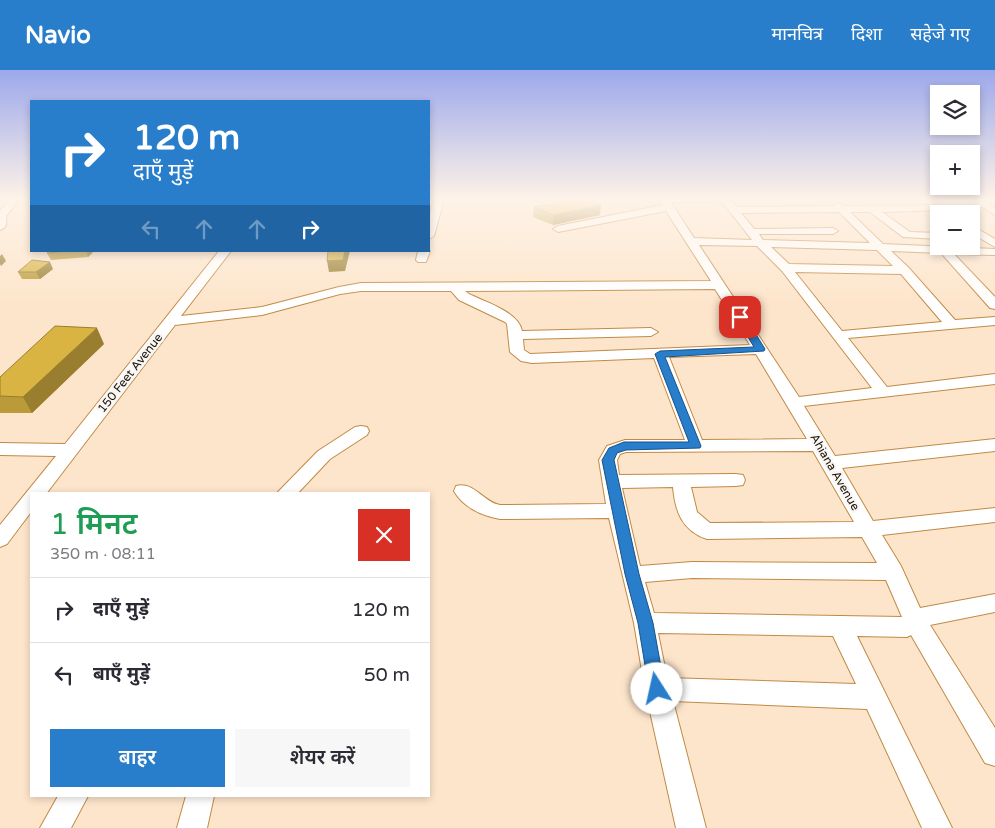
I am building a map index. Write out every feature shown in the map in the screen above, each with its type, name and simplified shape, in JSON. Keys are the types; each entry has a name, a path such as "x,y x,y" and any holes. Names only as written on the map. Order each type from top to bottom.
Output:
{"street":[{"name":"Ahiana Avenue","path":"687,234 794,402 893,572 914,619 995,753"},
{"path":"753,234 786,268 883,392"},
{"path":"836,234 847,246"},
{"path":"867,234 904,270 952,325"},
{"path":"981,234 995,244"},
{"path":"691,241 930,249"},
{"path":"980,250 995,252"},
{"name":"150 Feet Avenue","path":"38,492 224,252"},
{"path":"949,255 995,305"},
{"path":"786,268 904,270"},
{"path":"171,320 230,317 277,308 327,293 352,288 720,285"},
{"path":"454,287 464,297 510,319 514,324 517,352 526,358 761,349"},
{"path":"838,335 995,321"},
{"path":"516,336 651,332"},
{"path":"660,354 696,446"},
{"path":"794,402 995,379"},
{"path":"287,492 324,455 360,431"},
{"path":"691,828 657,689 645,623 617,511 608,460 613,450 624,446 819,445"},
{"path":"830,463 995,445"},
{"path":"0,449 70,450"},
{"path":"611,482 736,480"},
{"path":"681,481 687,516 695,525 707,531 868,529 994,516"},
{"path":"463,491 487,510 500,512 617,511"},
{"path":"0,539 30,500"},
{"path":"632,574 692,570 893,572"},
{"path":"645,623 907,626 914,619 995,603"},
{"path":"840,626 872,697 937,828"},
{"path":"657,689 872,697"},
{"path":"55,828 73,797"},
{"path":"192,828 200,797"}],"building":[{"path":"328,252 345,252 343,260 327,261"},
{"path":"32,260 50,262 36,272 18,272"},
{"path":"55,326 97,328 23,397 0,396 0,377"}],"route":[{"path":"657,689 645,623 611,482 608,460 613,450 624,446 696,446 660,354 761,349 740,317"}]}
